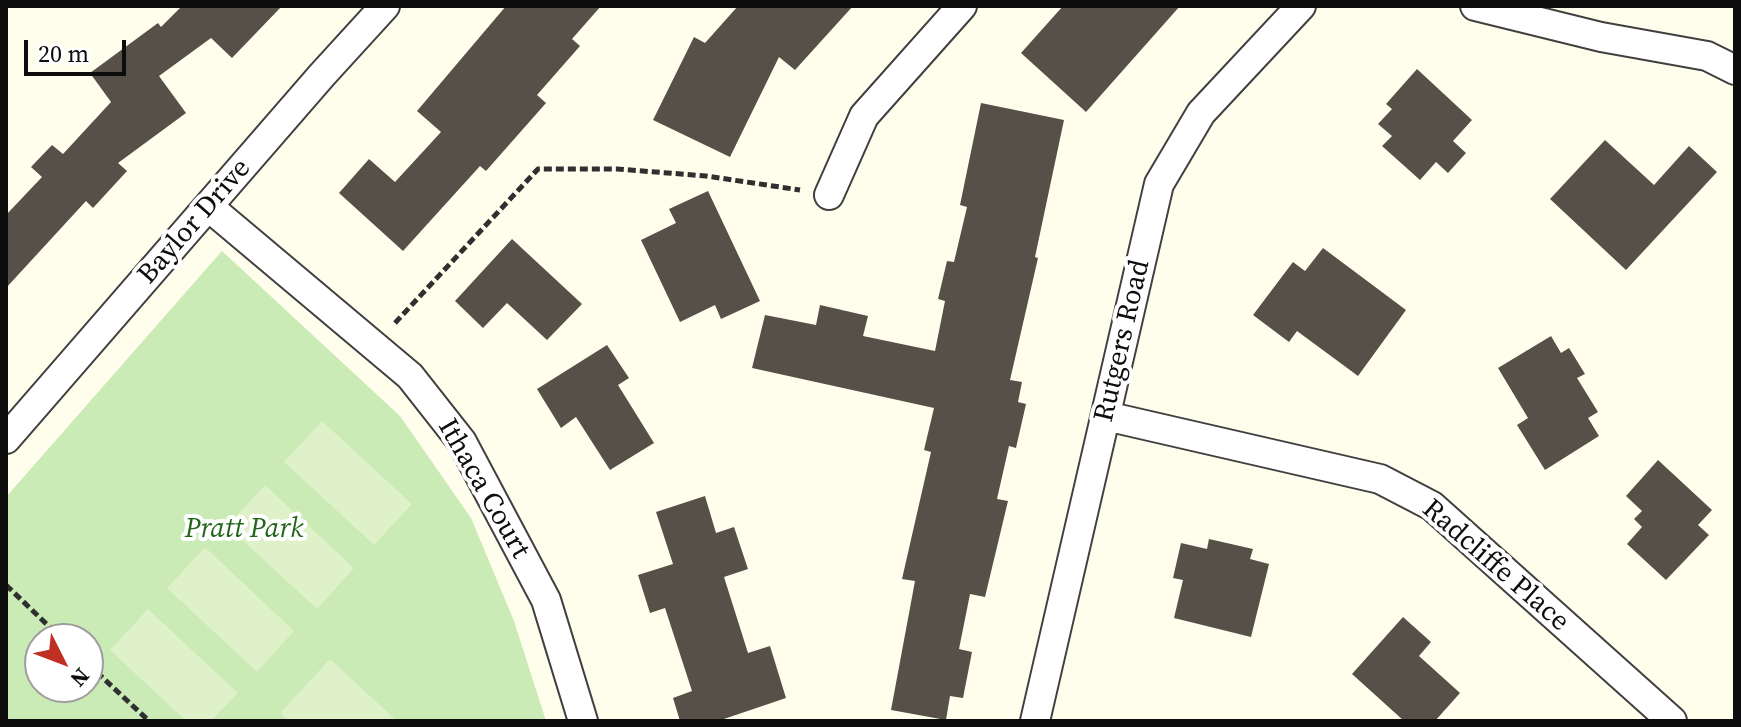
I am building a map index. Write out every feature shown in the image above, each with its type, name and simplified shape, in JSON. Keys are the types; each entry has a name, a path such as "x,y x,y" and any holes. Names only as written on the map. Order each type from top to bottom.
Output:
{"street":[{"name":"Baylor Drive","path":"6,439 385,6"},
{"path":"829,195 864,116 962,6"},
{"name":"Rutgers Road","path":"1035,721 1159,184 1201,113 1301,6"},
{"path":"1475,6 1601,37 1707,56 1735,70"},
{"name":"Ithaca Court","path":"209,207 410,376 462,442 546,600 583,721"},
{"name":"Radcliffe Place","path":"1106,416 1380,479 1432,506 1672,721"}],"path":[{"path":"374,346 538,169 617,169 706,176 829,195"},
{"path":"6,585 45,623"},
{"path":"104,679 149,721"}],"green space":[{"name":"Pratt Park","path":"222,251 400,416 471,518 514,621 546,721 6,721 6,497"},
{"path":"322,421 412,504 374,545 284,462"},
{"path":"265,485 354,568 317,609 227,526"},
{"path":"205,547 294,631 257,672 167,588"},
{"path":"148,609 238,693 211,721 186,721 110,650"},
{"path":"330,659 397,721 288,721 280,713"}],"building":[{"path":"182,6 282,6 232,58 211,38 159,76 186,113 118,163 127,171 93,208 86,201 6,288 6,215 42,177 31,167 52,145 63,154 111,102 90,73 158,23 161,27"},
{"path":"506,6 601,6 572,39 580,46 537,95 546,103 486,171 480,166 403,251 339,193 369,159 395,182 441,132 417,111"},
{"path":"738,6 853,6 795,70 779,57 730,157 653,120 694,37 705,43"},
{"path":"1063,6 1180,6 1086,112 1021,53"},
{"path":"1417,69 1472,120 1453,141 1466,153 1448,173 1436,162 1420,180 1382,146 1392,136 1378,124 1392,109 1386,104"},
{"path":"981,103 1064,120 1035,257 1038,258 1010,380 1022,382 1018,402 1026,404 1016,448 1009,446 997,499 1008,501 985,597 970,594 959,649 972,652 963,698 950,696 946,720 891,710 915,581 902,579 931,452 924,450 934,408 752,368 765,315 816,325 820,305 868,316 863,336 935,351 945,301 938,299 947,261 954,262 967,207 960,205"},
{"path":"1605,140 1654,185 1689,146 1717,172 1626,270 1550,199"},
{"path":"708,191 760,301 721,319 715,305 680,322 641,240 676,223 669,209"},
{"path":"512,239 582,304 547,340 507,303 483,328 455,301"},
{"path":"1323,248 1406,310 1358,376 1297,331 1289,342 1253,315 1293,262 1305,271"},
{"path":"1551,336 1561,353 1569,348 1585,374 1577,378 1598,412 1588,418 1599,436 1545,470 1517,425 1528,418 1498,368"},
{"path":"607,345 629,378 618,385 654,443 610,470 576,417 561,428 537,389"},
{"path":"1658,460 1712,510 1698,525 1709,535 1666,580 1627,544 1642,527 1634,519 1642,511 1626,496"},
{"path":"705,496 716,533 734,527 748,569 724,577 748,653 770,646 786,698 718,721 680,721 673,698 692,691 665,608 650,613 638,575 673,564 656,512"},
{"path":"1209,539 1253,549 1250,559 1269,564 1251,637 1174,618 1183,580 1173,578 1181,543 1207,549"},
{"path":"1403,617 1431,642 1419,656 1460,693 1435,721 1404,721 1352,674"}]}
